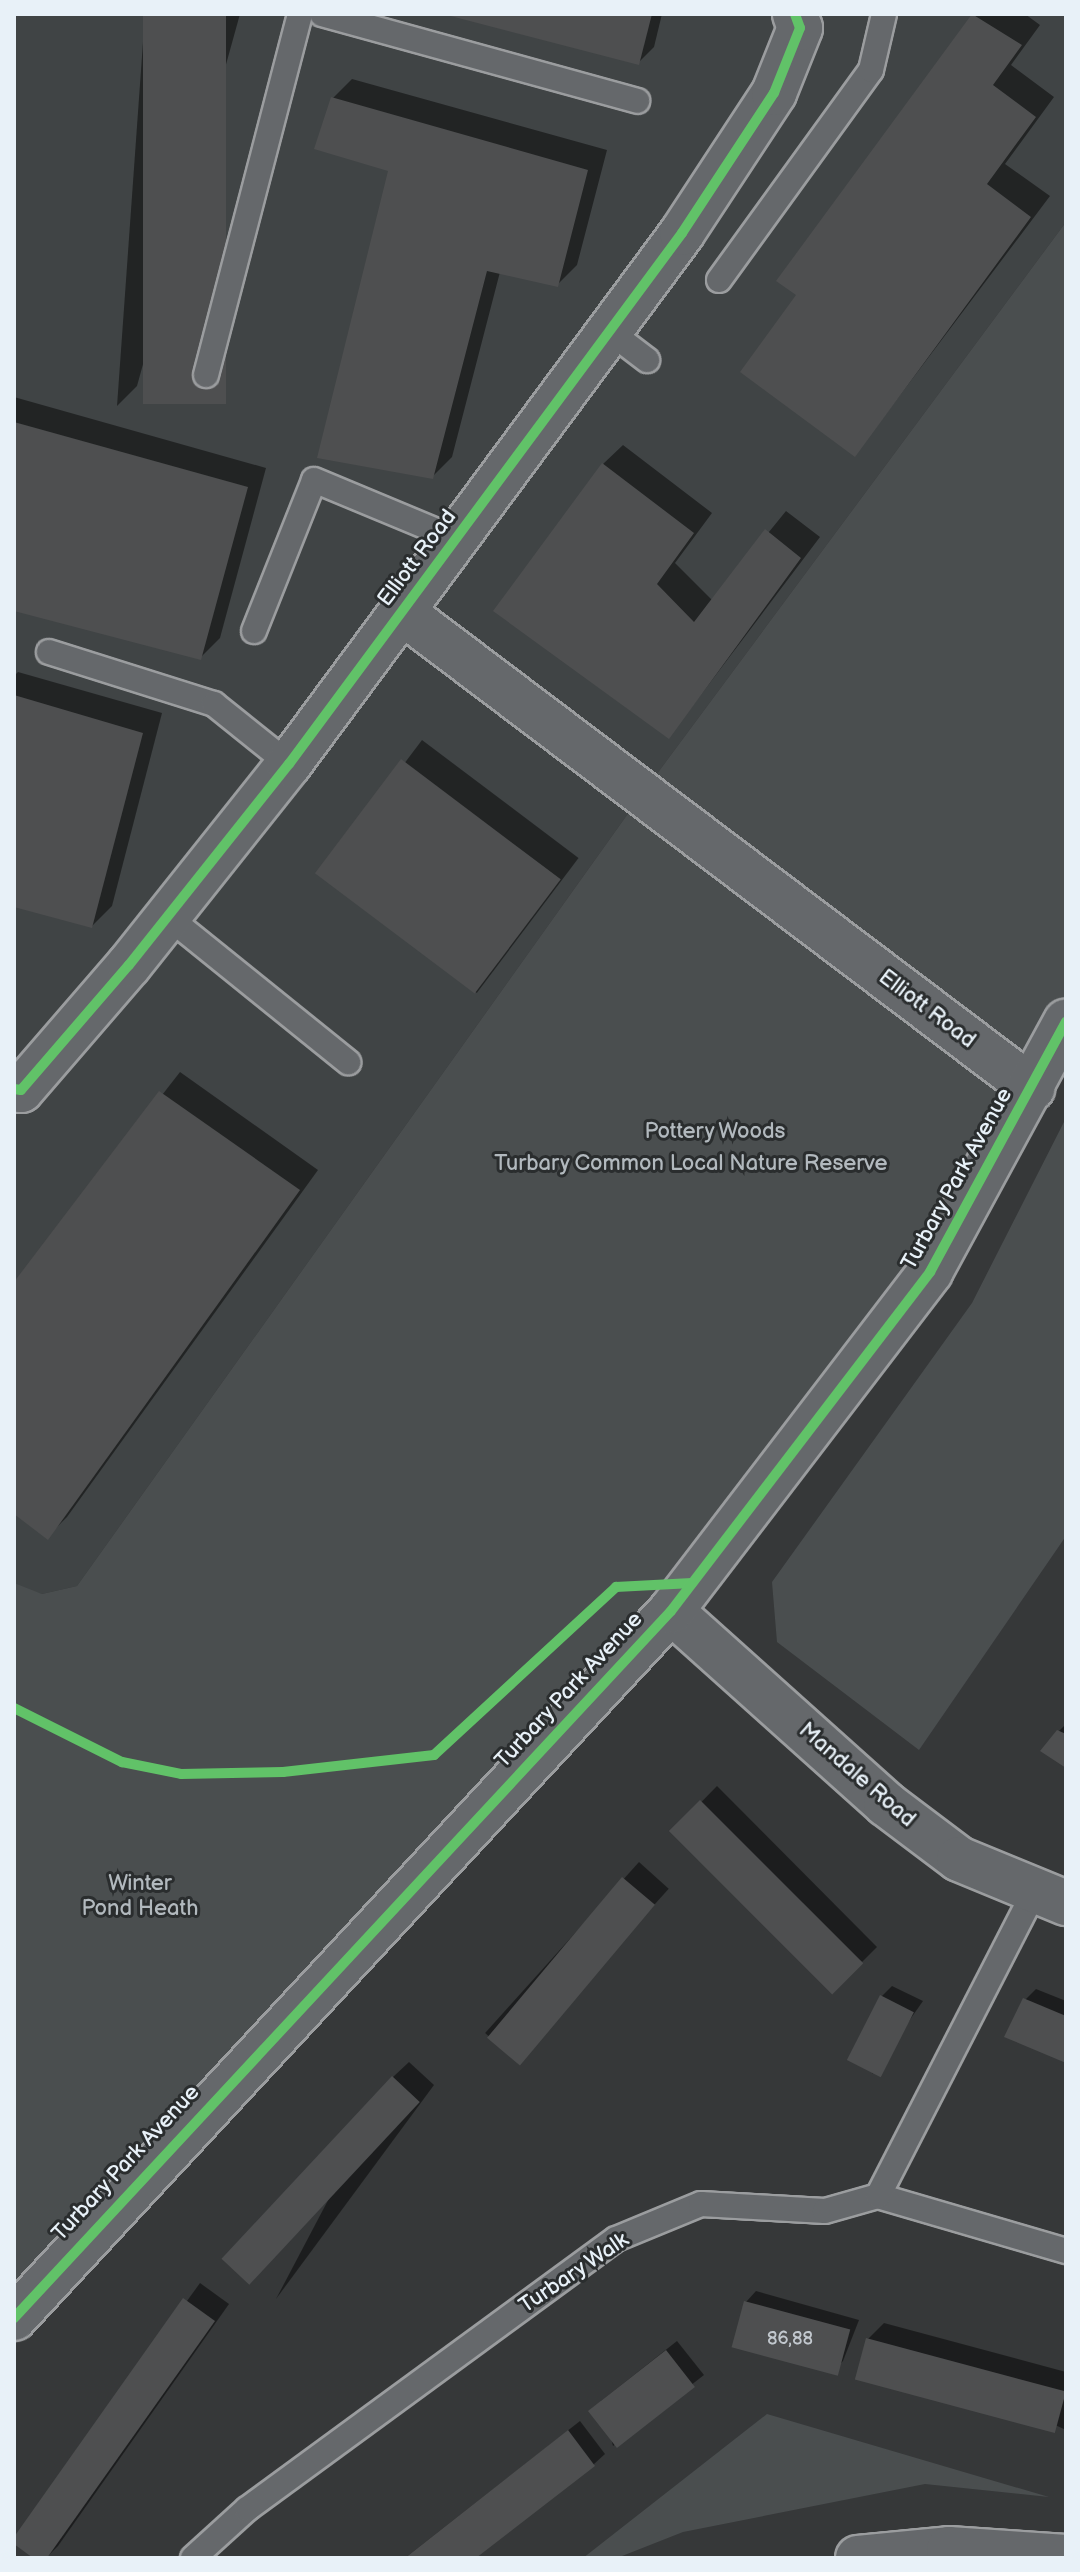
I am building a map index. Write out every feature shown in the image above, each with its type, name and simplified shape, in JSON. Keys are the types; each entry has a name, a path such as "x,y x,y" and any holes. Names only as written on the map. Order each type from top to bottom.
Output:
{"street":[{"name":"Elliott Road","path":"14,1089 21,1090 289,764 682,233 774,93 800,28 795,14"},
{"name":"Elliott Road","path":"402,612 1032,1088"},
{"name":"Turbary Park Avenue","path":"14,2318 59,2264 671,1611 930,1272 1066,1022"},
{"name":"Mandale Road","path":"671,1611 886,1804 959,1859 1051,1897"},
{"path":"858,2558 949,2549 1066,2557"}],"lane":[{"path":"206,375 300,14"},
{"path":"322,14 637,101"},
{"path":"719,280 871,70 884,14"},
{"path":"609,331 647,360"},
{"path":"254,631 314,480 456,539"},
{"path":"49,652 214,704 289,764"},
{"path":"167,916 348,1062"},
{"path":"1051,1897 878,2196 1066,2251"},
{"name":"Turbary Walk","path":"193,2558 247,2509 616,2239 701,2204 825,2211 878,2196"}],"shaded area":[{"path":"14,14 1066,14 1066,222 642,794 77,1586 42,1594 14,1586"}],"green space":[{"name":"Turbary Common Local Nature Reserve","path":"1066,222 1066,1022 1032,1088 671,1611 14,2318 14,1583 42,1594 77,1586 642,794"},
{"path":"1066,1118 1066,1536 919,1750 777,1642 772,1582 972,1303"},
{"path":"767,2414 1049,2497 925,2484 683,2532 617,2558 583,2558"}],"building":[{"path":"143,14 226,14 226,404 143,404"},
{"path":"443,14 652,14 639,65"},
{"path":"972,14 1022,45 993,85 1036,117 987,184 1031,217 855,457 740,372 796,295 776,281"},
{"path":"331,97 588,170 558,287 487,271 433,479 317,458 388,171 314,149"},
{"path":"14,422 248,487 201,660 14,611"},
{"path":"602,463 694,533 657,584 694,622 765,529 801,558 669,739 493,611"},
{"path":"14,695 143,733 92,928 14,907"},
{"path":"401,759 561,879 475,994 315,873"},
{"path":"159,1091 300,1190 48,1540 14,1514 14,1282"},
{"path":"1057,1730 1066,1734 1066,1768 1040,1751"},
{"path":"700,1800 863,1963 832,1994 669,1831"},
{"path":"622,1877 655,1905 520,2066 487,2038"},
{"path":"880,1995 914,2012 881,2077 847,2060"},
{"path":"1023,1998 1066,2016 1066,2063 1004,2037"},
{"path":"392,2076 420,2102 249,2285 222,2259"},
{"path":"183,2298 215,2321 47,2558 33,2558 14,2544 14,2537"},
{"path":"744,2301 850,2329 838,2376 732,2347"},
{"path":"866,2338 1066,2392 1055,2433 855,2380"},
{"path":"666,2350 695,2387 617,2448 588,2411"},
{"path":"568,2430 595,2466 476,2558 405,2558"}],"cycle path":[{"path":"14,1089 21,1090 129,965 289,764 682,233 774,93 800,28 795,14"},
{"path":"14,2318 671,1611 930,1272 1066,1022"},
{"path":"14,1708 122,1762 181,1774 283,1772 434,1755 616,1587 692,1583"}],"park label":[{"name":"Pottery Woods","path":"715,1132"},
{"name":"Winter Pond Heath","path":"140,1896"}]}
